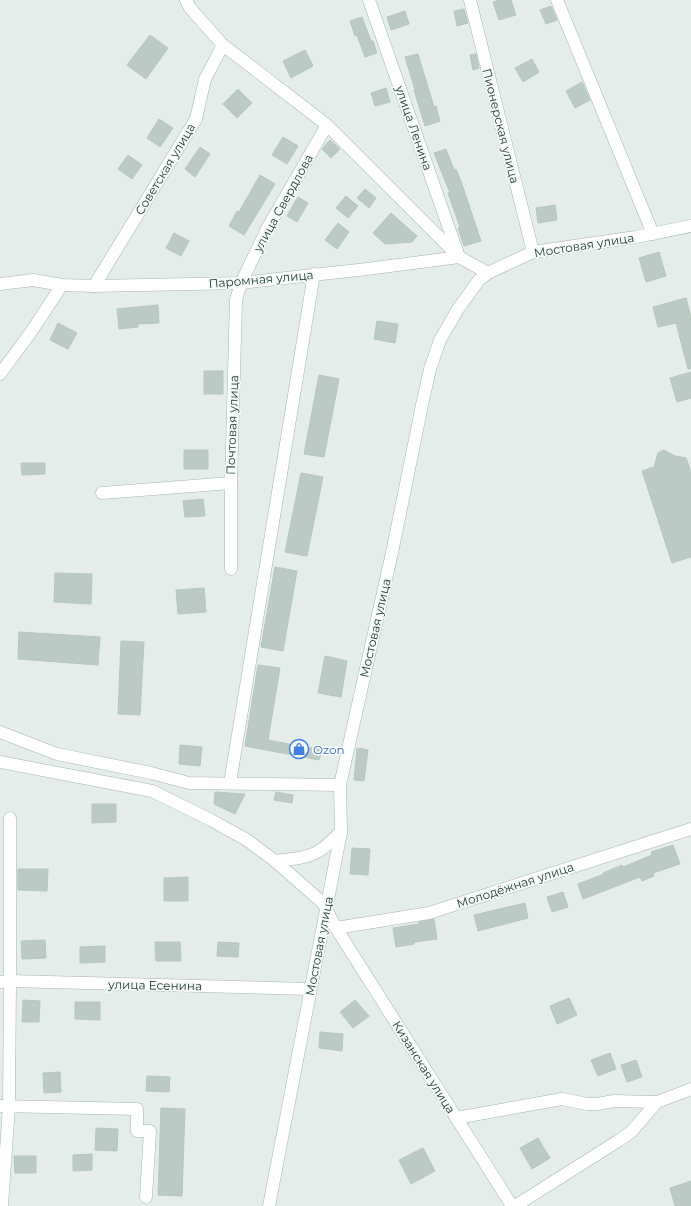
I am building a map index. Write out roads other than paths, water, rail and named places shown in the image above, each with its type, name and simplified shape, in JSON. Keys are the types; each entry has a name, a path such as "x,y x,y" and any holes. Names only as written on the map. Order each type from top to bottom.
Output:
{"street":[{"path":"186,0 190,8 223,45 327,125 459,257 488,273"},
{"name":"улица Ленина","path":"369,0 459,257"},
{"name":"Пионерская улица","path":"470,0 533,252"},
{"path":"557,0 653,234"},
{"name":"Советская улица","path":"94,286 196,119 207,73 223,45"},
{"name":"улица Свердлова","path":"241,283 268,227 327,125"},
{"name":"Мостовая улица","path":"269,1206 341,832 340,785 394,548 430,370 440,340 458,308 479,280 488,273 533,252 653,234 691,226"},
{"name":"Паромная улица","path":"0,284 33,280 62,285 94,286 241,283 459,257"},
{"path":"230,783 314,274"},
{"name":"Почтовая улица","path":"231,569 231,483 236,300 241,283"},
{"path":"0,374 31,332 62,285"},
{"path":"102,493 231,483"},
{"path":"0,732 57,754 151,773 189,783 340,785"},
{"name":"Кизанская улица","path":"0,762 152,791 241,836 275,861 323,903 336,928 512,1206"},
{"path":"2,1206 5,981 10,818"},
{"name":"Молодёжная улица","path":"336,928 429,913 691,829"},
{"path":"275,861 311,855 319,851 341,832"},
{"name":"улица Есенина","path":"5,981 310,989"},
{"path":"456,1118 562,1099 587,1104 614,1101 657,1102 691,1089"},
{"path":"515,1206 631,1132 657,1102"},
{"path":"4,1106 137,1109 137,1131 150,1131 146,1197"}],"place":[{"name":"Ozon","path":"299,749"}]}
